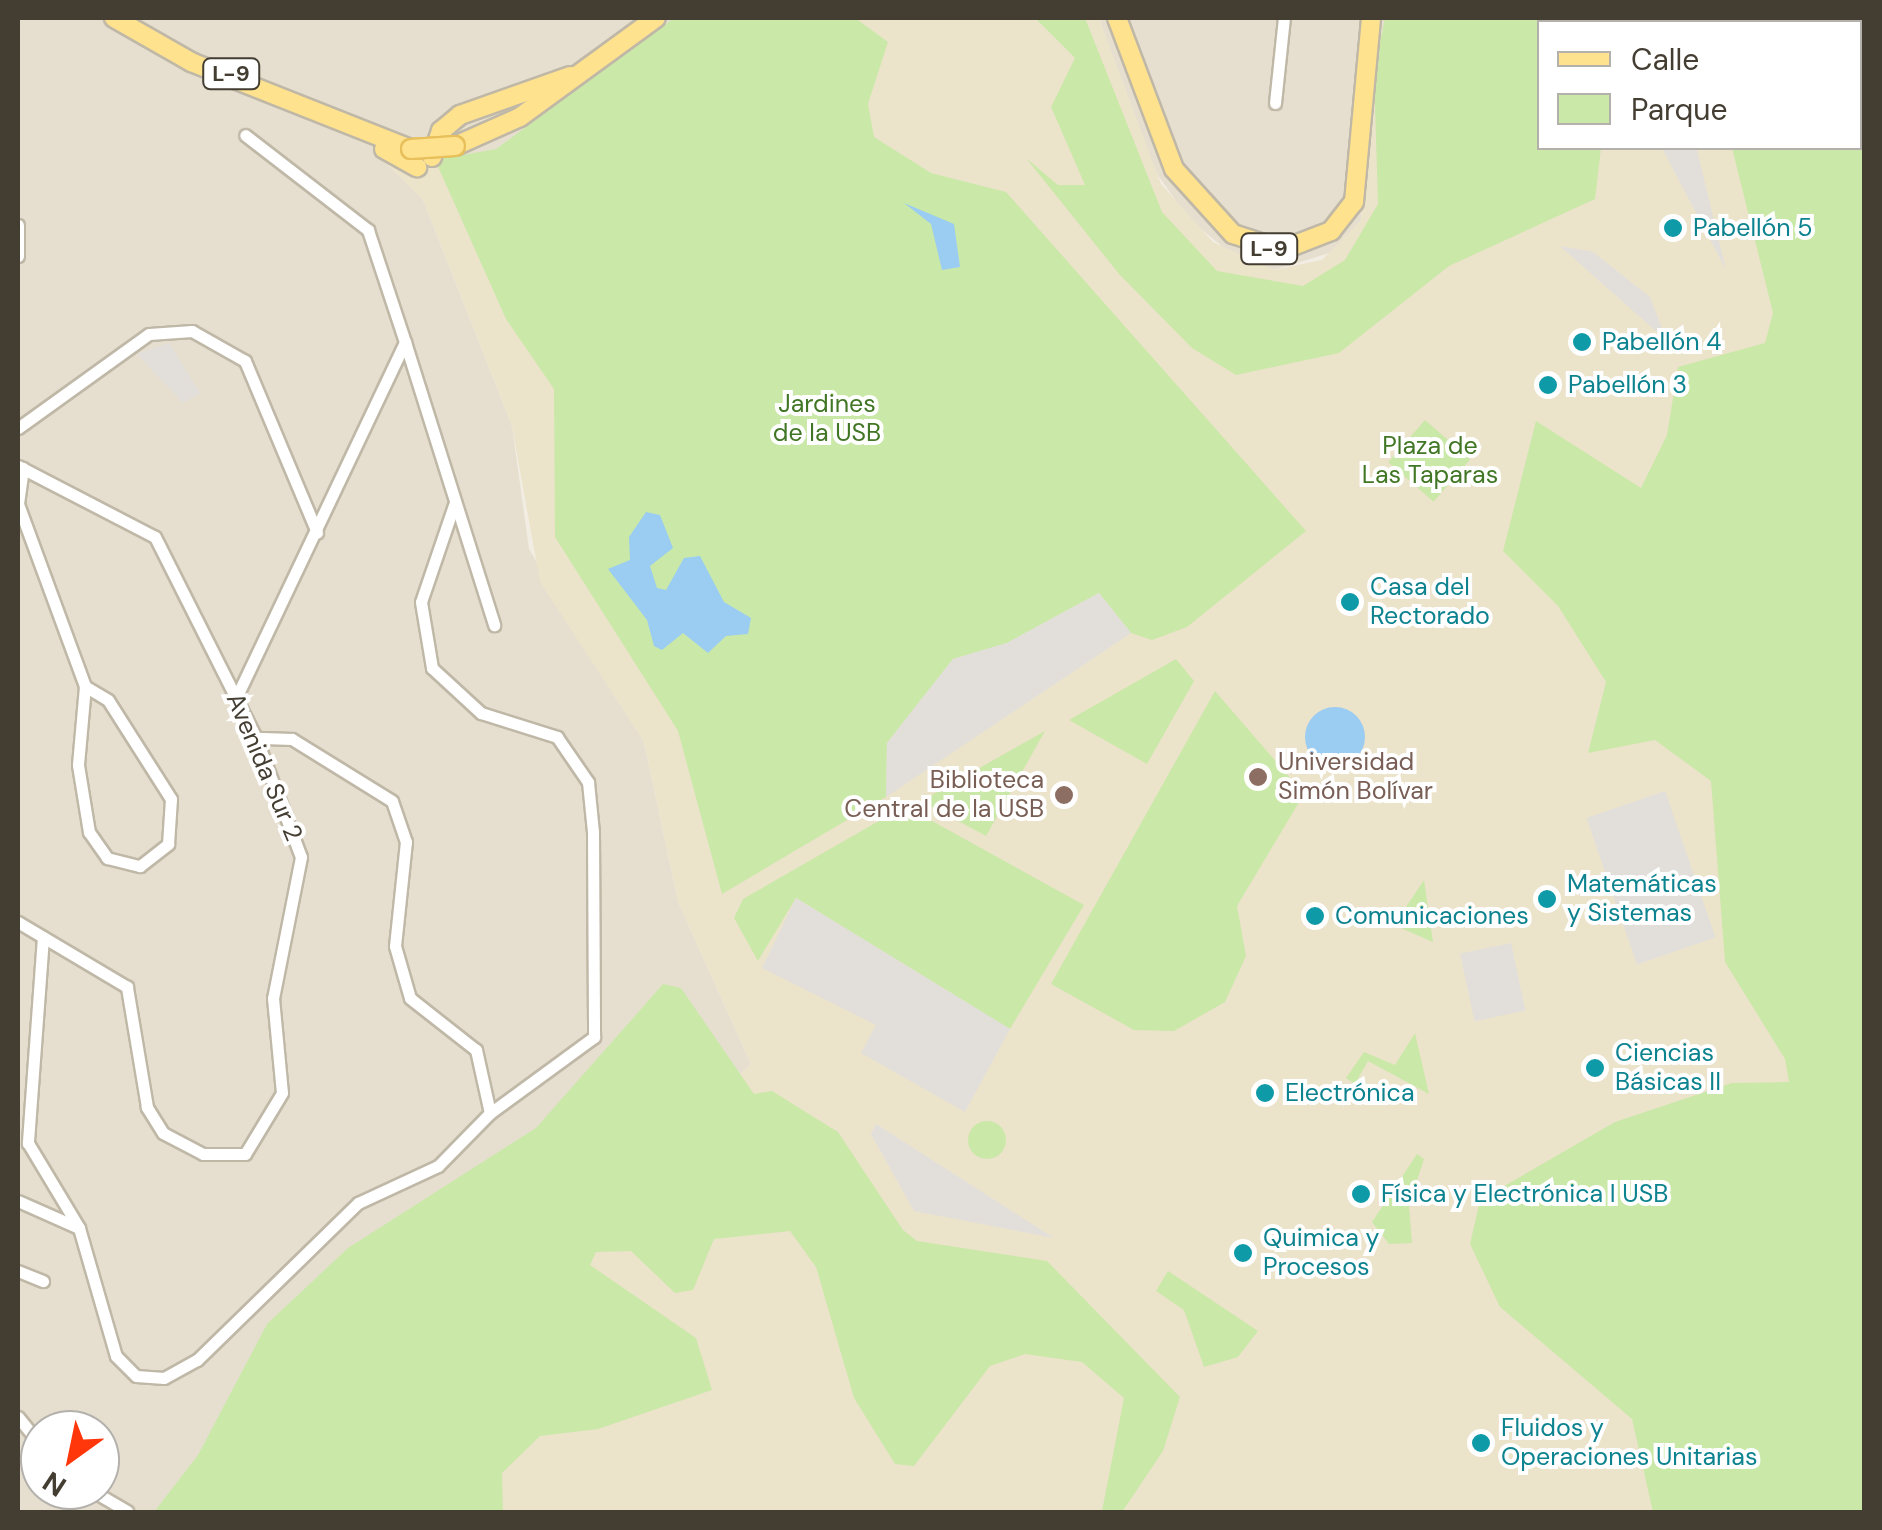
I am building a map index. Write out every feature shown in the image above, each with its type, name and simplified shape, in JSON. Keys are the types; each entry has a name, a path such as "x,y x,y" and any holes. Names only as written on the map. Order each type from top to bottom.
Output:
{"main road":[{"name":"L-9","path":"114,18 191,62 388,143 455,146 520,117 570,76 656,18"},
{"name":"L-9","path":"1116,18 1174,169 1233,234 1282,250 1331,231 1354,202 1371,18"},
{"path":"351,126 424,162 441,131 460,115 570,76"}],"street":[{"path":"1275,104 1284,18"},
{"path":"245,134 368,230 494,625"},
{"path":"18,225 18,256"},
{"path":"18,428 149,334 192,331 244,361 317,532"},
{"path":"236,698 406,342"},
{"path":"20,467 18,504 85,686 78,765 89,832 107,858 140,866 168,844 172,799 108,700 85,686"},
{"name":"Avenida Sur 2","path":"20,467 155,537 256,738 301,857 273,998 282,1093 244,1154 203,1154 163,1133 147,1106 127,987 43,937"},
{"path":"18,922 43,937 24,1110 28,1143 79,1228 116,1356 136,1376 164,1378 197,1360 323,1232 358,1203 438,1166 490,1112 594,1037 593,832 588,782 557,737 481,713 432,668 421,602 454,505"},
{"path":"256,738 292,739 392,801 406,842 395,946 410,998 476,1050 490,1112"},
{"path":"18,1201 79,1228"},
{"path":"18,1272 44,1282"}],"shaded area":[{"path":"18,18 690,18 493,152 388,165 423,200 512,426 529,549 644,742 678,902 751,1064 279,1512 18,1512"},
{"name":"Universidad Simón Bolívar","path":"690,18 1099,18 1161,184 1213,242 1274,270 1322,260 1361,220 1372,49 1389,18 1537,22 1537,150 1860,150 1864,1512 279,1512 751,1064 678,902 644,742 540,582 512,426 423,200 387,164 493,152"},
{"path":"1099,18 1389,18 1368,82 1361,220 1339,250 1274,270 1235,257 1189,219 1147,160"},
{"path":"1663,150 1697,150 1726,270"},
{"path":"1560,246 1593,252 1650,297 1667,341"},
{"path":"169,343 200,393 183,403 137,354"},
{"path":"1099,593 1131,633 886,797 887,743 953,659 1007,643"},
{"path":"1665,791 1715,938 1637,965 1587,818"},
{"path":"796,898 1010,1029 965,1112 861,1053 876,1025 762,968"},
{"path":"1511,943 1525,1010 1474,1021 1460,954"},
{"path":"876,1124 1054,1238 914,1211 871,1134"}],"green space":[{"name":"Jardines de la USB","path":"674,18 855,18 888,42 868,104 874,137 931,173 1006,192 1306,531 1187,627 1152,640 1131,633 1099,593 1007,643 953,659 887,743 886,797 722,894 678,731 555,537 554,389 506,319 435,160 496,149"},
{"path":"1035,18 1085,18 1162,212 1217,271 1303,286 1345,260 1378,204 1374,73 1385,18 1864,18 1864,1512 1653,1512 1632,1419 1500,1307 1470,1244 1480,1200 1615,1122 1732,1083 1789,1082 1785,1059 1725,962 1711,781 1655,740 1588,753 1606,682 1558,606 1503,551 1536,421 1641,488 1667,435 1678,367 1765,343 1773,313 1732,150 1862,150 1862,20 1537,20 1537,150 1601,150 1595,199 1449,266 1339,353 1236,375 1192,348 1119,274 1026,158 1058,185 1085,185 1051,107 1075,58"},
{"name":"Plaza de Las Taparas","path":"1425,420 1470,459 1434,502 1388,462"},
{"path":"1176,659 1194,681 1147,764 1069,720"},
{"path":"1215,691 1304,794 1237,906 1246,956 1225,1002 1174,1031 1134,1030 1051,984"},
{"path":"1045,731 986,836 921,801"},
{"path":"905,806 1084,905 1010,1029 796,898 758,961 734,918 743,899"},
{"path":"1424,880 1433,942 1394,925"},
{"path":"663,984 681,988 754,1094 772,1091 838,1132 903,1230 917,1241 1047,1261 1180,1397 1163,1451 1122,1512 1102,1511 1124,1398 1082,1362 1025,1354 990,1366 914,1466 895,1464 854,1398 816,1267 790,1231 714,1239 693,1290 675,1293 631,1251 596,1252 590,1265 696,1338 712,1390 598,1429 540,1436 502,1473 503,1512 154,1512 198,1455 267,1324 348,1248 536,1128"},
{"path":"1415,1033 1429,1094 1368,1061 1355,1084 1346,1078 1364,1052 1395,1065"},
{"path":"987,1121 1001,1126 1006,1140 1001,1154 987,1159 973,1154 968,1140 973,1126"},
{"path":"1417,1154 1424,1159 1409,1205 1412,1243 1389,1244 1372,1222"},
{"path":"1168,1271 1258,1331 1238,1357 1204,1367 1184,1310 1156,1291"}],"water":[{"path":"904,203 954,224 960,267 942,270 931,224"},
{"path":"646,512 660,515 673,548 650,566 657,588 666,590 684,558 700,556 724,602 751,618 748,634 726,636 708,653 683,633 662,650 654,646 647,620 608,569 630,560 629,537"},
{"path":"1335,707 1357,715 1365,737 1357,759 1335,767 1313,759 1305,737 1313,715"}],"place":[{"name":"Pabellón 5","path":"1673,228"},
{"name":"Pabellón 4","path":"1582,342"},
{"name":"Pabellón 3","path":"1548,385"},
{"name":"Casa del Rectorado","path":"1350,602"},
{"name":"Universidad Simón Bolívar","path":"1258,777"},
{"name":"Biblioteca Central de la USB","path":"1064,795"},
{"name":"Matemáticas y Sistemas","path":"1547,899"},
{"name":"Comunicaciones","path":"1315,916"},
{"name":"Ciencias Básicas II","path":"1595,1068"},
{"name":"Electrónica","path":"1265,1093"},
{"name":"Física y Electrónica I USB","path":"1361,1194"},
{"name":"Quimica y Procesos","path":"1243,1253"},
{"name":"Fluidos y Operaciones Unitarias","path":"1481,1443"}]}
